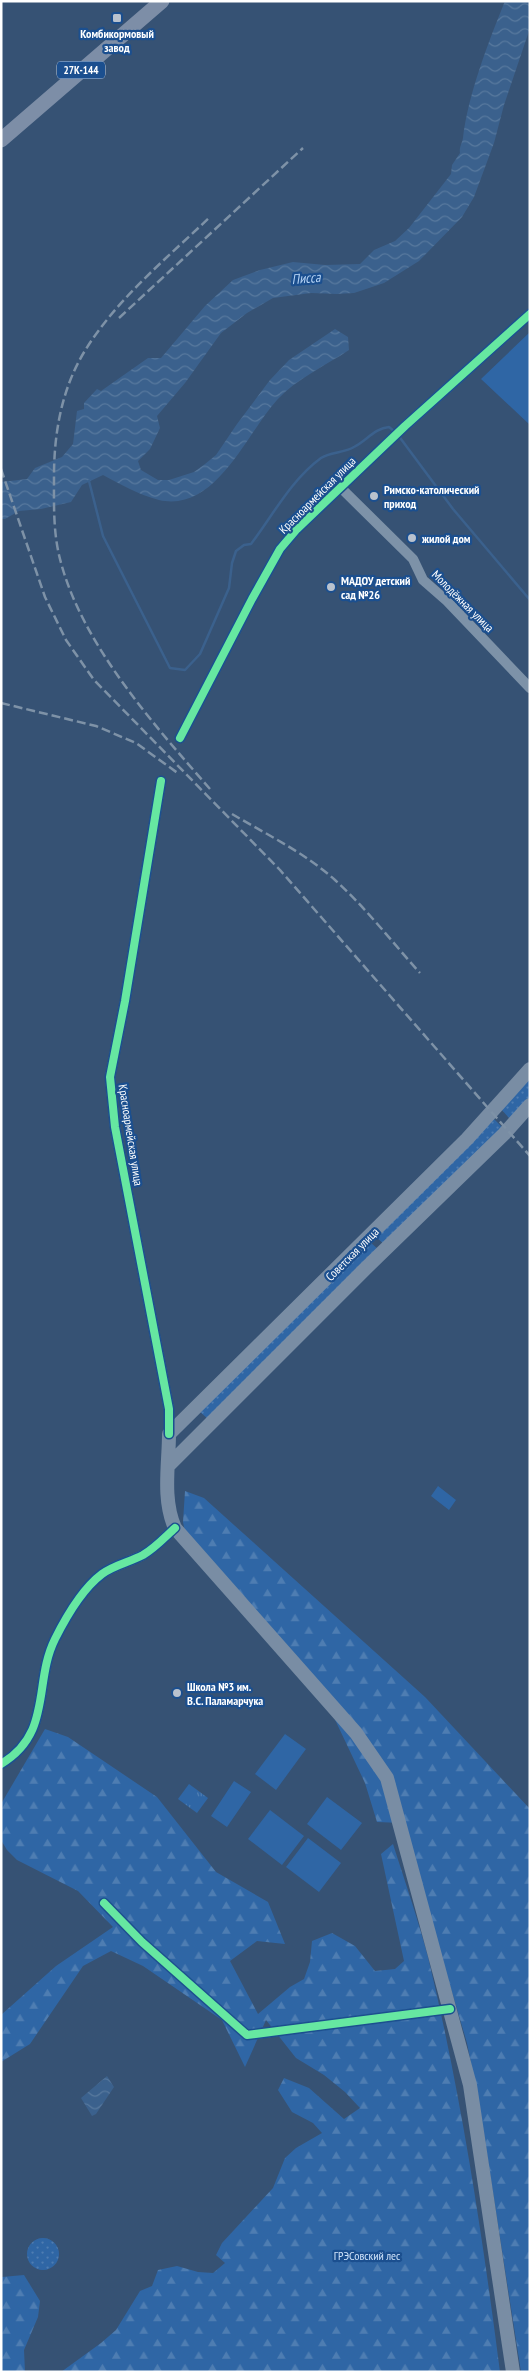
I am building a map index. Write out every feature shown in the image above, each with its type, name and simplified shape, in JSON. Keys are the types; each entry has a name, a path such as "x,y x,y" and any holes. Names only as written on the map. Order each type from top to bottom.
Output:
{"main road":[{"name":"27К-144","path":"1,140 162,1"},
{"name":"Советская улица","path":"169,1434 467,1139 530,1069"},
{"name":"Советская улица","path":"169,1465 365,1269 504,1134 530,1105"},
{"name":"Красноармейская улица","path":"169,1434 168,1507 175,1528"},
{"path":"175,1528 356,1733 386,1778 470,2085 513,2372"}],"street":[{"name":"Красноармейская улица","path":"180,738 280,549 340,487 530,314"},
{"name":"Молодёжная улица","path":"340,487 413,560 423,580 447,601 530,688"},
{"name":"Красноармейская улица","path":"161,781 125,1001 110,1077 115,1127 169,1409 169,1434"},
{"path":"1,1764 22,1747 36,1725 49,1654 55,1639 76,1604 102,1574 144,1554 175,1528"},
{"path":"104,1903 142,1942 247,2035 450,2009"}],"green space":[{"path":"530,332 530,425 481,379"},
{"path":"530,1076 530,1097 510,1119 501,1109"},
{"path":"493,1118 502,1127 385,1245 375,1236"},
{"path":"370,1242 380,1251 208,1419 199,1411"},
{"path":"438,1486 456,1500 449,1510 431,1496"},
{"path":"185,1491 204,1498 425,1697 530,1809 530,2372 521,2372 479,2103 467,2043 402,1823 377,1822 365,1783 329,1707 188,1547 183,1522"},
{"name":"ГРЭСовский лес","path":"45,1729 68,1737 157,1797 216,1872 268,1902 285,1944 257,1941 230,1961 258,2014 290,1987 304,1979 310,1962 312,1941 332,1933 355,1946 375,1971 395,1969 404,1961 381,1854 393,1844 428,1957 451,2060 478,2215 500,2372 61,2372 116,2330 140,2291 152,2286 158,2270 177,2266 198,2272 213,2273 225,2263 216,2255 222,2243 273,2188 285,2158 296,2148 322,2133 313,2123 292,2112 278,2090 284,2078 309,2088 344,2119 360,2108 345,2092 324,2075 296,2058 266,2020 245,2067 222,2020 143,1966 111,1951 83,1966 30,2044 1,2062 1,2015 56,1966 113,1927 78,1891 17,1860 7,1850 1,1840 1,1804"},
{"path":"285,1734 306,1749 276,1790 255,1774"},
{"path":"234,1781 251,1792 227,1827 211,1816"},
{"path":"189,1784 208,1798 197,1813 178,1799"},
{"path":"327,1797 362,1823 341,1850 307,1824"},
{"path":"270,1810 304,1836 282,1865 248,1839"},
{"path":"308,1838 341,1863 319,1892 286,1867"},
{"path":"43,2238 49,2239 54,2243 58,2248 58,2260 54,2265 49,2269 43,2270 37,2269 32,2265 28,2260 27,2254 28,2248 32,2243 37,2239"},
{"path":"24,2275 40,2301 38,2317 24,2350 25,2372 1,2372 1,2281 2,2277"}],"water":[{"name":"Писса","path":"505,1 530,1 530,28 504,105 494,143 474,197 462,217 419,261 384,283 354,293 311,293 273,298 247,313 221,333 185,383 157,416 160,428 150,449 138,461 141,470 158,480 169,480 194,472 216,455 270,380 289,360 335,329 348,337 349,350 302,379 285,392 265,415 228,468 197,495 179,501 159,500 123,486 103,475 82,485 71,502 41,509 19,511 5,519 1,519 1,482 27,479 35,468 62,457 73,444 77,411 84,409 84,403 97,389 101,391 148,358 161,358 205,306 233,280 260,270 293,262 325,265 360,264 374,250 395,241 409,228 451,174 452,165 460,153 474,87"},
{"path":"107,2076 114,2087 96,2114 92,2116 81,2098"}],"waterway":[{"path":"89,481 103,536 170,668 185,670 200,654 229,588 232,563 236,551 244,545 251,544 291,487 321,458 350,449 384,428 389,427 394,431"},
{"path":"398,435 453,509 530,600"}],"railway":[{"path":"119,318 303,148"},
{"path":"210,217 160,263 128,296 99,330 86,349 71,379 61,410 54,459 54,497 55,528 60,559 70,590 84,621 102,652 143,710 210,789"},
{"path":"1,469 45,597 66,640 94,680 280,870 530,1156"},
{"path":"1,703 96,726 136,743 179,774"},
{"path":"232,814 298,853 335,880 420,973"}],"cycle path":[{"path":"180,738 280,549 297,529 405,426 530,314"},
{"path":"161,781 125,1001 110,1077 115,1127 169,1409 169,1434"},
{"path":"1,1764 17,1752 28,1738 39,1706 48,1656 59,1631 81,1595 102,1574 143,1555 156,1546 175,1528"},
{"path":"104,1903 142,1942 247,2035 450,2009"}],"place":[{"name":"Комбикормовый завод","path":"117,18"},
{"name":"Римско-католический приход","path":"374,496"},
{"name":"жилой дом","path":"412,538"},
{"name":"МАДОУ детский сад №26","path":"331,587"},
{"name":"Школа №3 им. В.С. Паламарчука","path":"177,1693"}]}
